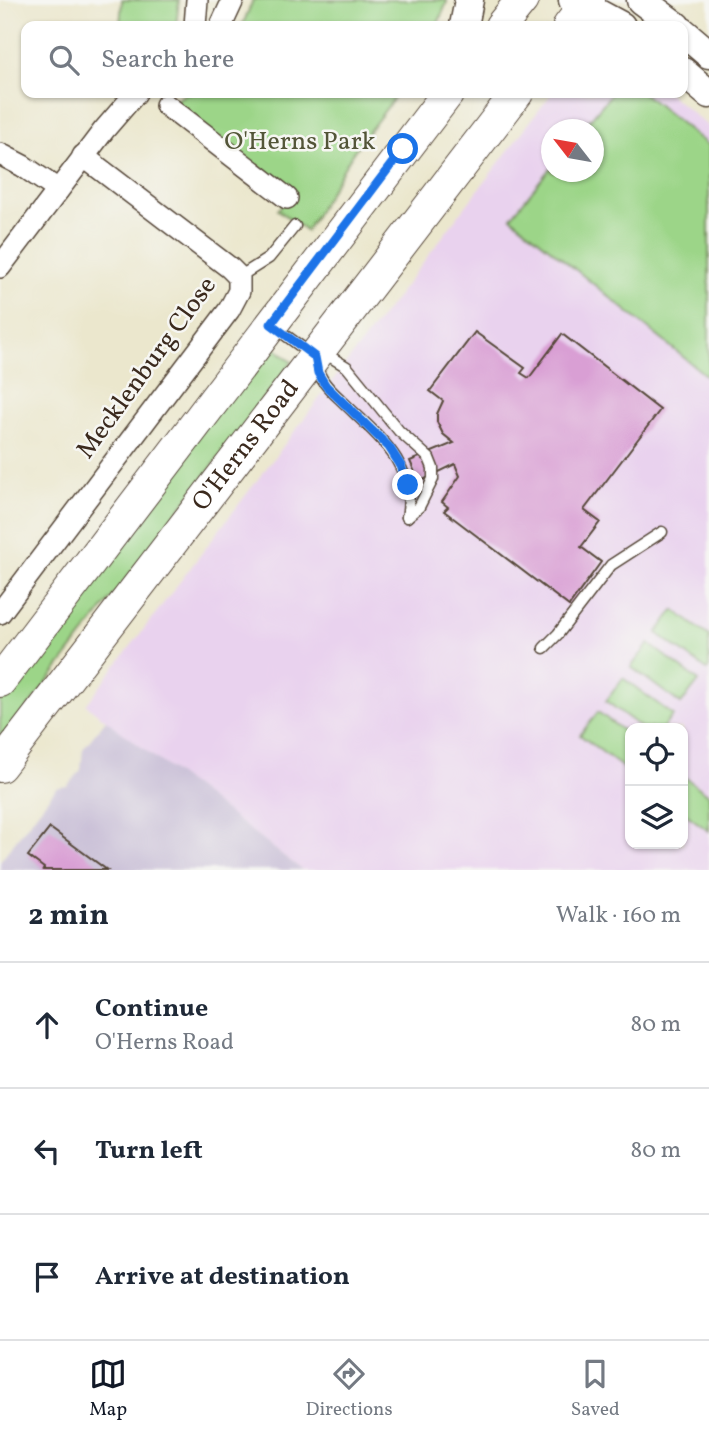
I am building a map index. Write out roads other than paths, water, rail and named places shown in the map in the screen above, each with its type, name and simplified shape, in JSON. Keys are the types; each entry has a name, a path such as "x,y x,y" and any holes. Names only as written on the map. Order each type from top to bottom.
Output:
{"main road":[{"path":"505,21 522,0"},
{"name":"O'Herns Road","path":"0,681 444,98"},
{"name":"O'Herns Road","path":"0,766 513,98"}],"street":[{"path":"195,21 197,0"},
{"path":"222,21 233,0"},
{"path":"465,21 469,0"},
{"path":"579,8 609,21"},
{"path":"688,36 709,54"},
{"path":"688,76 709,93"},
{"path":"0,267 83,156 132,98"},
{"path":"403,149 429,98"},
{"path":"104,130 162,99 287,198"},
{"path":"0,154 58,190"},
{"name":"Mecklenburg Close","path":"0,613 229,310 239,291 239,277 230,268 83,156"}],"lane":[{"path":"239,277 269,258 295,226"},
{"path":"271,324 315,357 336,359 347,367 399,431 429,458 433,479 419,507 407,517 408,485 401,466 389,447 326,386 318,373 315,357"},
{"path":"544,648 611,565 662,532"}],"park label":[{"name":"O'Herns Park","path":"300,142"}]}
